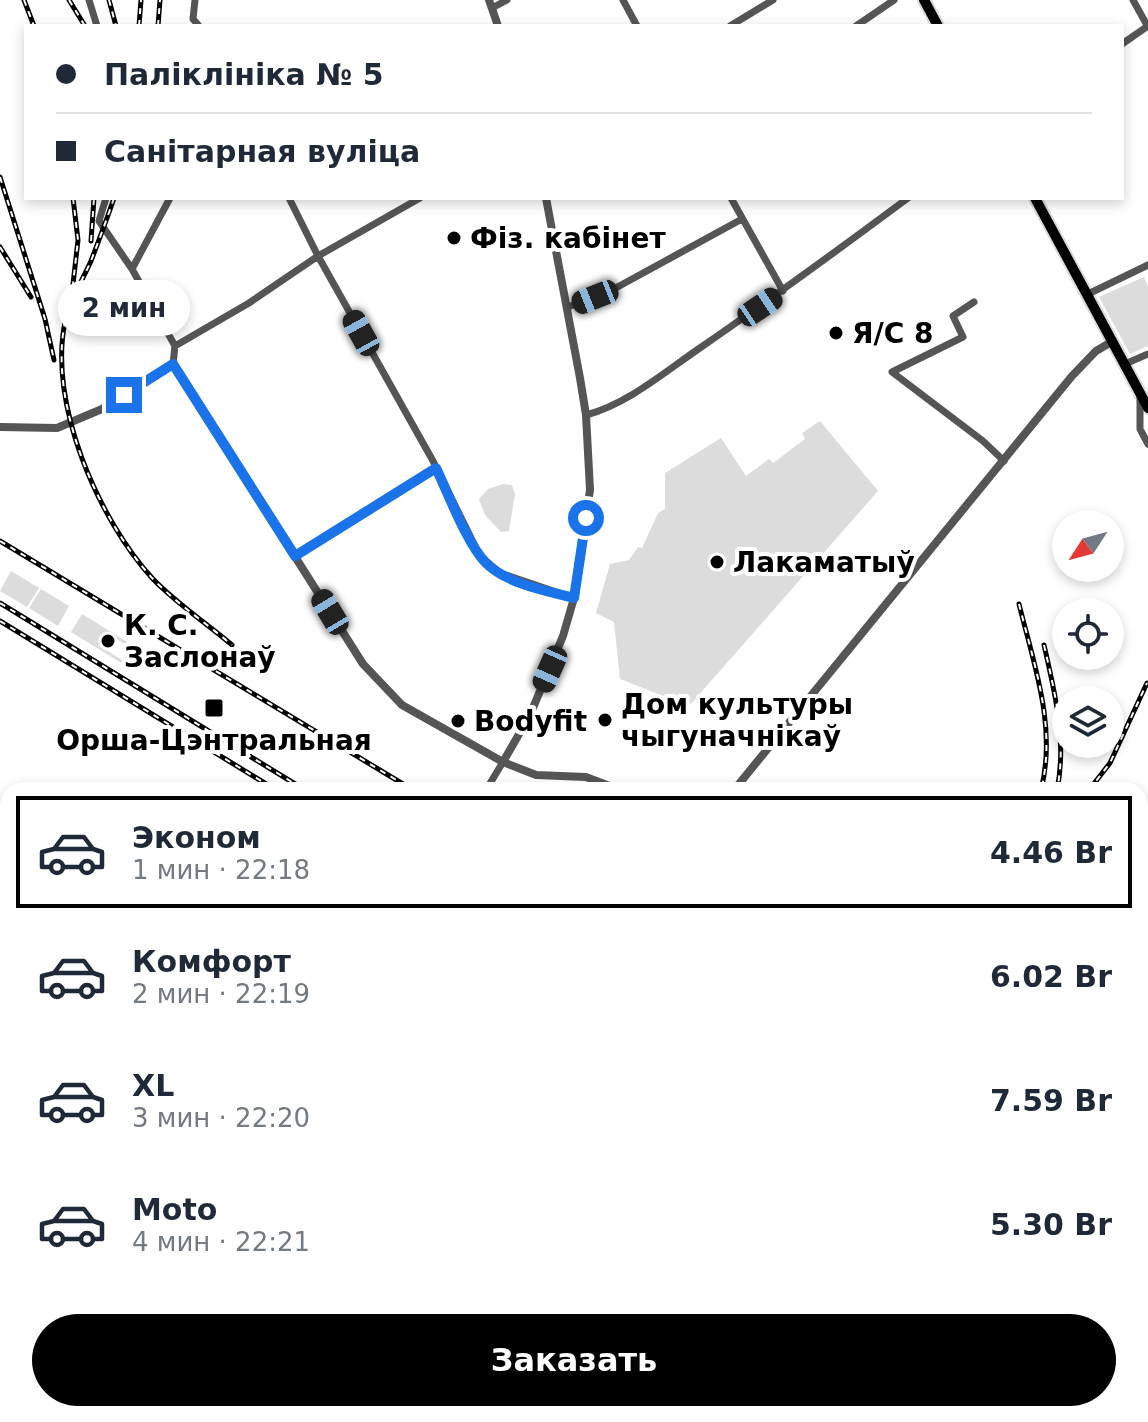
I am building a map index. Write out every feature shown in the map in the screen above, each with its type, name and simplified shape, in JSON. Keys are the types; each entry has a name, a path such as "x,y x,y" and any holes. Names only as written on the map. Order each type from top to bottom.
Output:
{"main road":[{"path":"924,0 937,24"},
{"path":"1036,200 1148,408"}],"street":[{"path":"89,0 96,24"},
{"path":"195,0 193,19 197,24"},
{"path":"497,24 490,4 507,0"},
{"path":"623,0 636,24"},
{"path":"733,24 773,0"},
{"path":"859,24 894,0"},
{"path":"1124,43 1148,26 1133,0"},
{"path":"105,200 99,221 132,269 175,346 173,364 363,664 395,699 503,762 536,775 586,777 599,782"},
{"path":"132,269 169,200"},
{"path":"290,200 436,468 471,540 488,565 519,581 574,598"},
{"path":"175,346 249,303 318,256 416,200"},
{"path":"491,782 530,715 550,669 574,598 590,490 586,415 546,200"},
{"path":"732,200 783,291"},
{"path":"586,415 615,404 783,291 905,200"},
{"path":"568,307 612,290 742,219"},
{"path":"1088,294 1148,265"},
{"path":"974,302 953,316 963,337 892,372 983,441 1004,461"},
{"path":"741,782 1087,358 1113,341"},
{"path":"1125,364 1148,354"},
{"path":"0,427 57,428 102,409 173,364"},
{"path":"1140,393 1140,429 1148,444"},
{"path":"295,556 436,468"}],"shaded area":[{"path":"1144,277 1148,287 1148,346 1130,354 1099,297"},
{"name":"Лакаматыў","path":"820,421 878,491 689,706 620,679 614,622 596,613 610,564 629,560 638,547 642,548 658,513 665,509 665,473 721,438 746,476 769,459 773,463 805,439 802,433"},
{"path":"503,484 512,485 515,494 509,531 501,532 485,515 479,499 488,489"},
{"path":"11,571 39,588 27,607 0,591"},
{"path":"41,589 69,606 58,626 29,608"},
{"path":"82,614 134,646 130,653 127,651 129,647 108,634 100,646 122,660 128,656 123,664 71,632"}],"railway":[{"path":"24,0 33,24"},
{"path":"69,0 84,24"},
{"path":"109,0 115,24"},
{"path":"139,24 141,0"},
{"path":"158,24 160,0"},
{"path":"0,177 45,319 54,360"},
{"path":"73,200 78,240 73,284"},
{"path":"91,241 94,200"},
{"path":"113,200 65,322 62,354 64,388 71,423 97,493 133,554 162,588 232,645"},
{"path":"0,247 31,297"},
{"path":"0,541 400,782"},
{"path":"0,603 292,782"},
{"path":"1019,604 1042,696 1046,743 1042,782"},
{"path":"0,621 263,782"},
{"path":"1044,645 1060,735 1058,782"},
{"path":"1095,782 1110,763 1147,683"}],"place":[{"name":"Фіз. кабінет","path":"454,238"},
{"name":"Я/С 8","path":"836,333"},
{"name":"Лакаматыў","path":"717,562"},
{"name":"К. С. Заслонаў","path":"108,641"},
{"name":"Орша-Цэнтральная","path":"214,708"},
{"name":"Дом культуры чыгуначнікаў","path":"605,720"},
{"name":"Bodyfit","path":"458,721"}],"route":[{"path":"124,395 173,364 295,556 436,468 471,540 488,565 519,581 574,598 586,518"}]}
